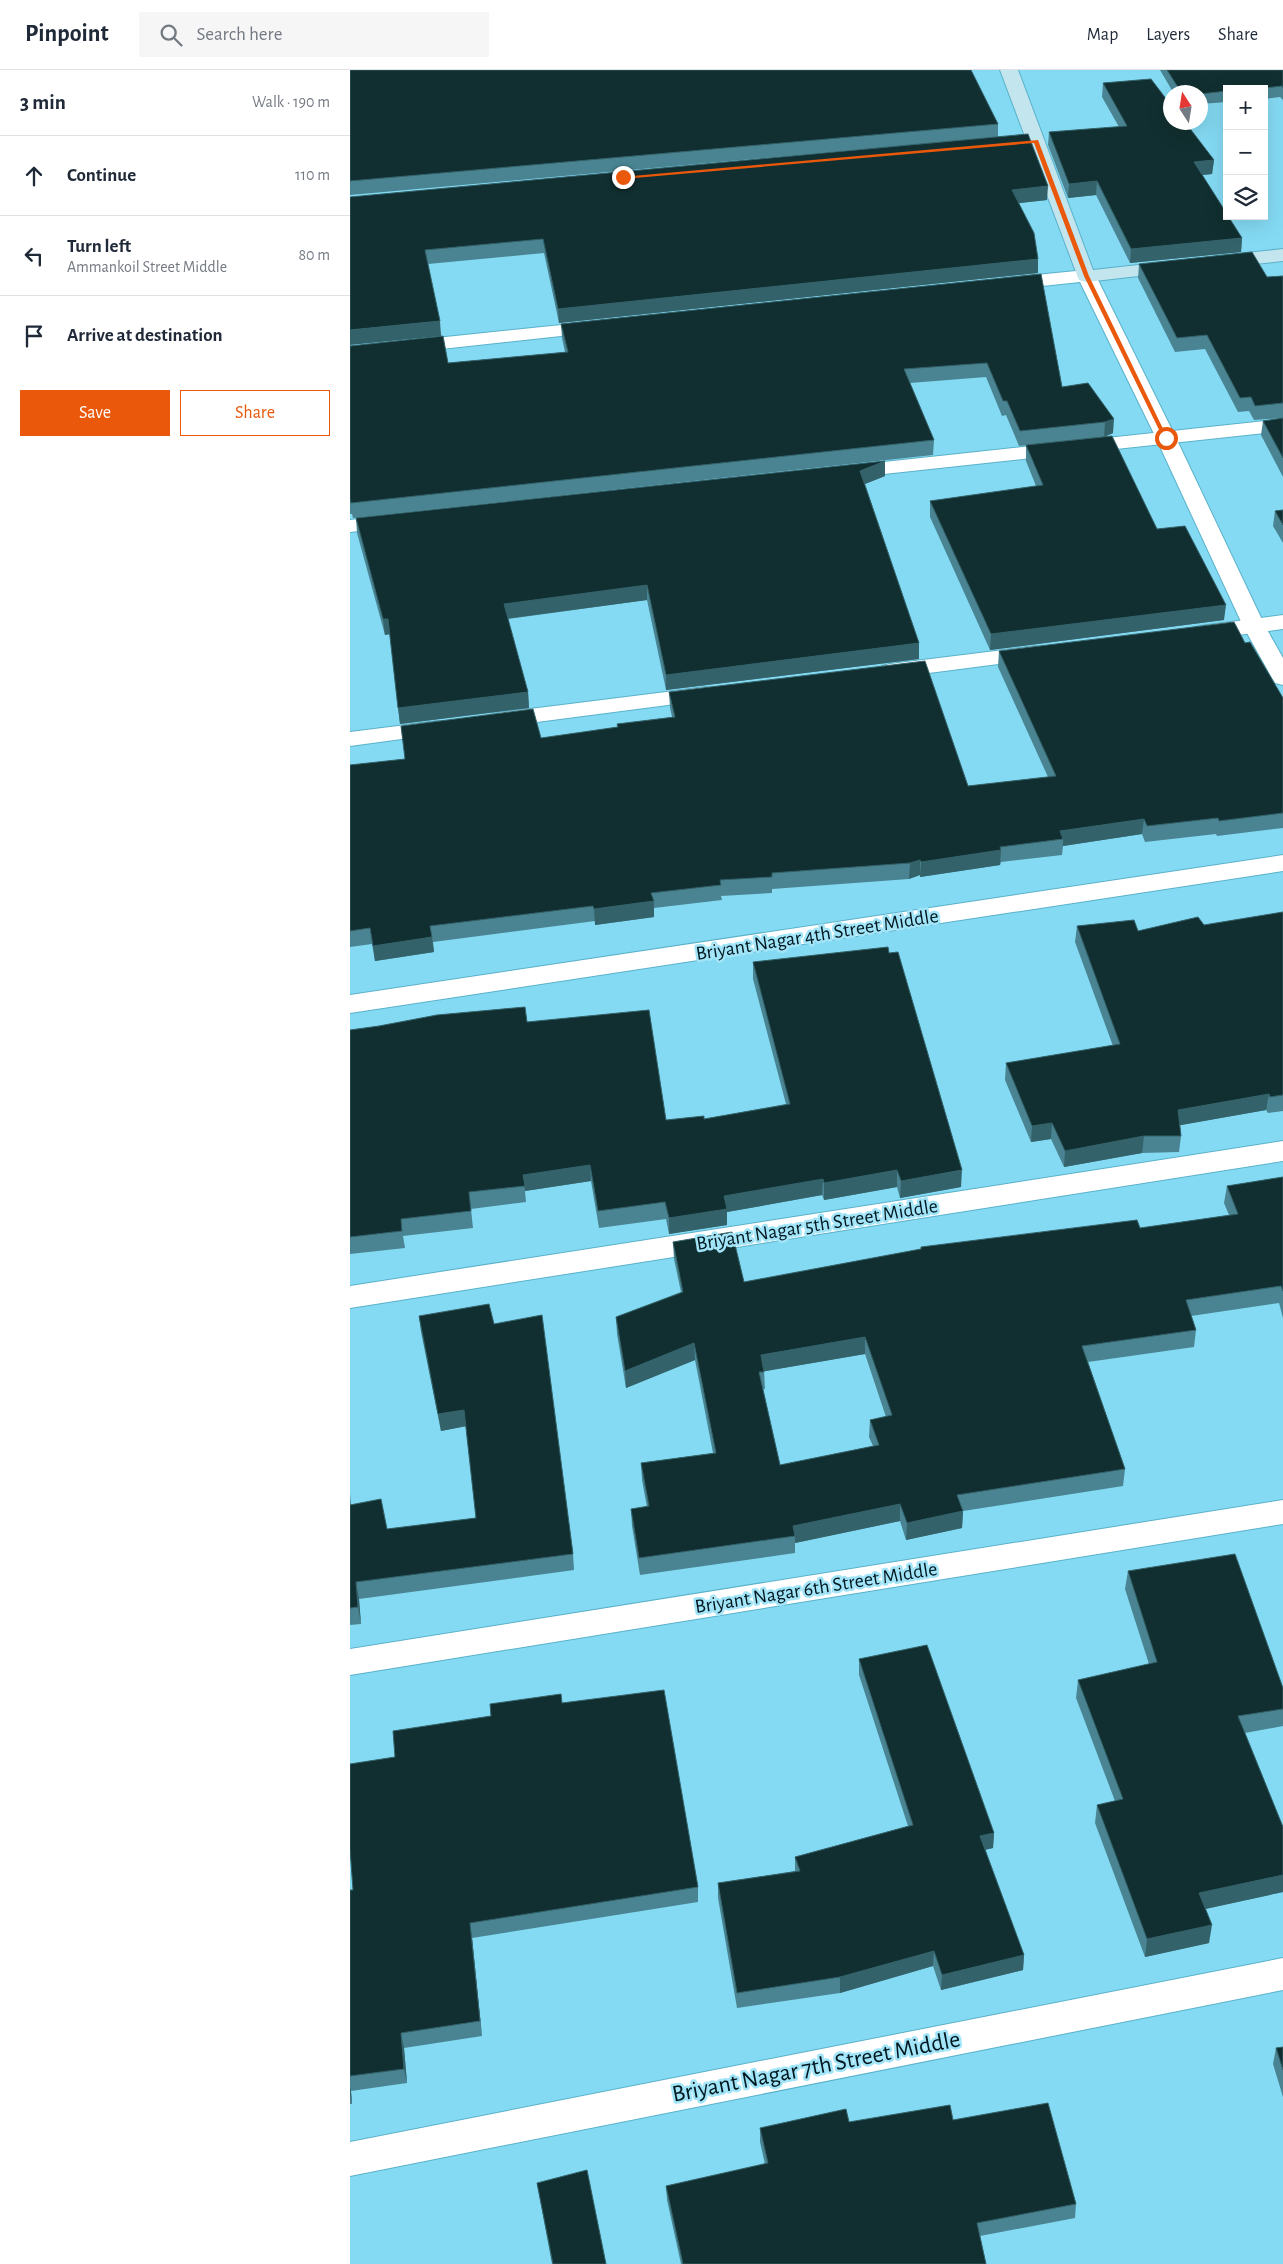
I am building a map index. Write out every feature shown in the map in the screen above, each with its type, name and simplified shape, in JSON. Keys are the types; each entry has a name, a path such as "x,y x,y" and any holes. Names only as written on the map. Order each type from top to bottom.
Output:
{"main road":[{"path":"1009,70 1086,276 1283,255"}],"street":[{"path":"1016,143 1036,141"},
{"path":"988,286 1086,276 1166,438 1254,626 1283,678"},
{"path":"350,353 615,325"},
{"path":"832,474 1283,425"},
{"path":"350,526 409,519"},
{"path":"1175,636 1283,622"},
{"path":"871,674 1057,650"},
{"path":"350,739 723,692"},
{"name":"Briyant Nagar 4th Street Middle","path":"350,1004 1283,863"},
{"name":"Briyant Nagar 5th Street Middle","path":"350,1297 1283,1152"},
{"name":"Briyant Nagar 6th Street Middle","path":"350,1662 1283,1512"},
{"name":"Briyant Nagar 7th Street Middle","path":"350,2159 1283,1974"}],"building":[{"path":"350,70 971,70 998,124 350,181"},
{"path":"1167,70 1283,70 1283,88 1282,86 1268,88 1268,85 1223,85 1223,91 1208,93 1208,85 1177,85"},
{"path":"1151,79 1163,95 1163,130 1191,130 1214,160 1194,162 1223,208 1223,220 1231,220 1242,238 1131,249 1097,181 1069,184 1049,132 1127,126 1103,83"},
{"path":"1028,134 1048,186 1012,190 1034,233 1038,259 558,309 543,239 425,250 440,321 350,330 350,197"},
{"path":"1252,252 1267,277 1283,276 1283,403 1255,406 1251,397 1240,398 1207,335 1177,338 1139,264"},
{"path":"1041,274 1062,387 1088,383 1114,419 1105,422 1020,431 1007,401 1003,401 987,363 904,369 934,440 351,503 350,346 443,336 448,363 568,352 561,324"},
{"path":"1283,418 1283,458 1263,421"},
{"path":"1112,436 1157,529 1185,526 1226,605 991,634 930,501 1043,485 1026,445"},
{"path":"885,461 860,471 919,643 666,675 647,585 504,604 528,692 398,708 388,619 383,619 356,518"},
{"path":"1283,510 1283,525 1275,511"},
{"path":"1234,622 1245,643 1250,642 1283,698 1283,813 1219,821 1218,818 1147,826 1144,819 1060,831 1063,839 1000,847 1001,850 921,862 920,860 910,863 772,873 772,877 720,880 721,885 651,893 654,901 594,909 593,906 430,926 432,937 373,946 370,928 350,931 350,765 405,759 401,726 533,709 541,738 618,727 617,724 675,717 669,692 925,661 968,786 1056,776 999,651"},
{"path":"1283,912 1283,1095 1270,1097 1269,1094 1178,1110 1181,1136 1144,1136 1065,1151 1052,1123 1032,1126 1006,1063 1120,1044 1077,926 1134,920 1138,931 1198,917 1204,925"},
{"path":"888,947 889,953 898,952 962,1170 901,1181 897,1170 824,1183 823,1179 724,1196 727,1209 669,1218 665,1202 598,1211 590,1165 523,1175 525,1186 469,1192 471,1211 401,1219 402,1231 350,1237 350,1030 437,1015 525,1007 527,1022 649,1010 666,1120 704,1116 704,1119 790,1104 753,962"},
{"path":"1283,1177 1283,1291 1281,1286 1186,1300 1196,1330 1082,1346 1125,1469 957,1495 963,1511 907,1523 900,1504 793,1526 795,1536 639,1558 631,1509 649,1506 641,1463 716,1453 694,1343 625,1371 616,1317 683,1292 673,1242 732,1232 744,1282 921,1249 921,1247 1137,1220 1140,1228 1238,1214 1227,1186","holes":["865,1337 892,1415 870,1420 879,1445 780,1465 759,1372 764,1372 761,1355"]},
{"path":"489,1304 494,1324 542,1315 573,1554 356,1582 358,1607 350,1608 350,1505 381,1499 387,1529 476,1518 464,1410 438,1414 419,1316"},
{"path":"1235,1554 1283,1688 1283,1709 1238,1716 1283,1827 1283,1875 1199,1893 1212,1925 1147,1939 1097,1805 1123,1799 1078,1680 1157,1662 1128,1571"},
{"path":"927,1645 994,1833 980,1836 1024,1955 942,1975 934,1951 840,1977 737,1993 718,1883 800,1871 795,1857 913,1825 859,1659"},
{"path":"664,1690 698,1887 470,1923 480,2021 401,2033 404,2069 350,2076 350,1890 353,1890 350,1849 350,1764 395,1757 393,1731 491,1716 490,1704 561,1694 562,1703"},
{"path":"1283,2047 1283,2070 1276,2048"},
{"path":"1048,2103 1076,2204 977,2223 986,2264 683,2264 666,2186 768,2163 760,2128 846,2109 849,2122 950,2105 953,2120"},
{"path":"587,2170 606,2264 553,2264 537,2183"}],"route":[{"path":"623,177 1036,141 1086,276 1166,438"}]}
